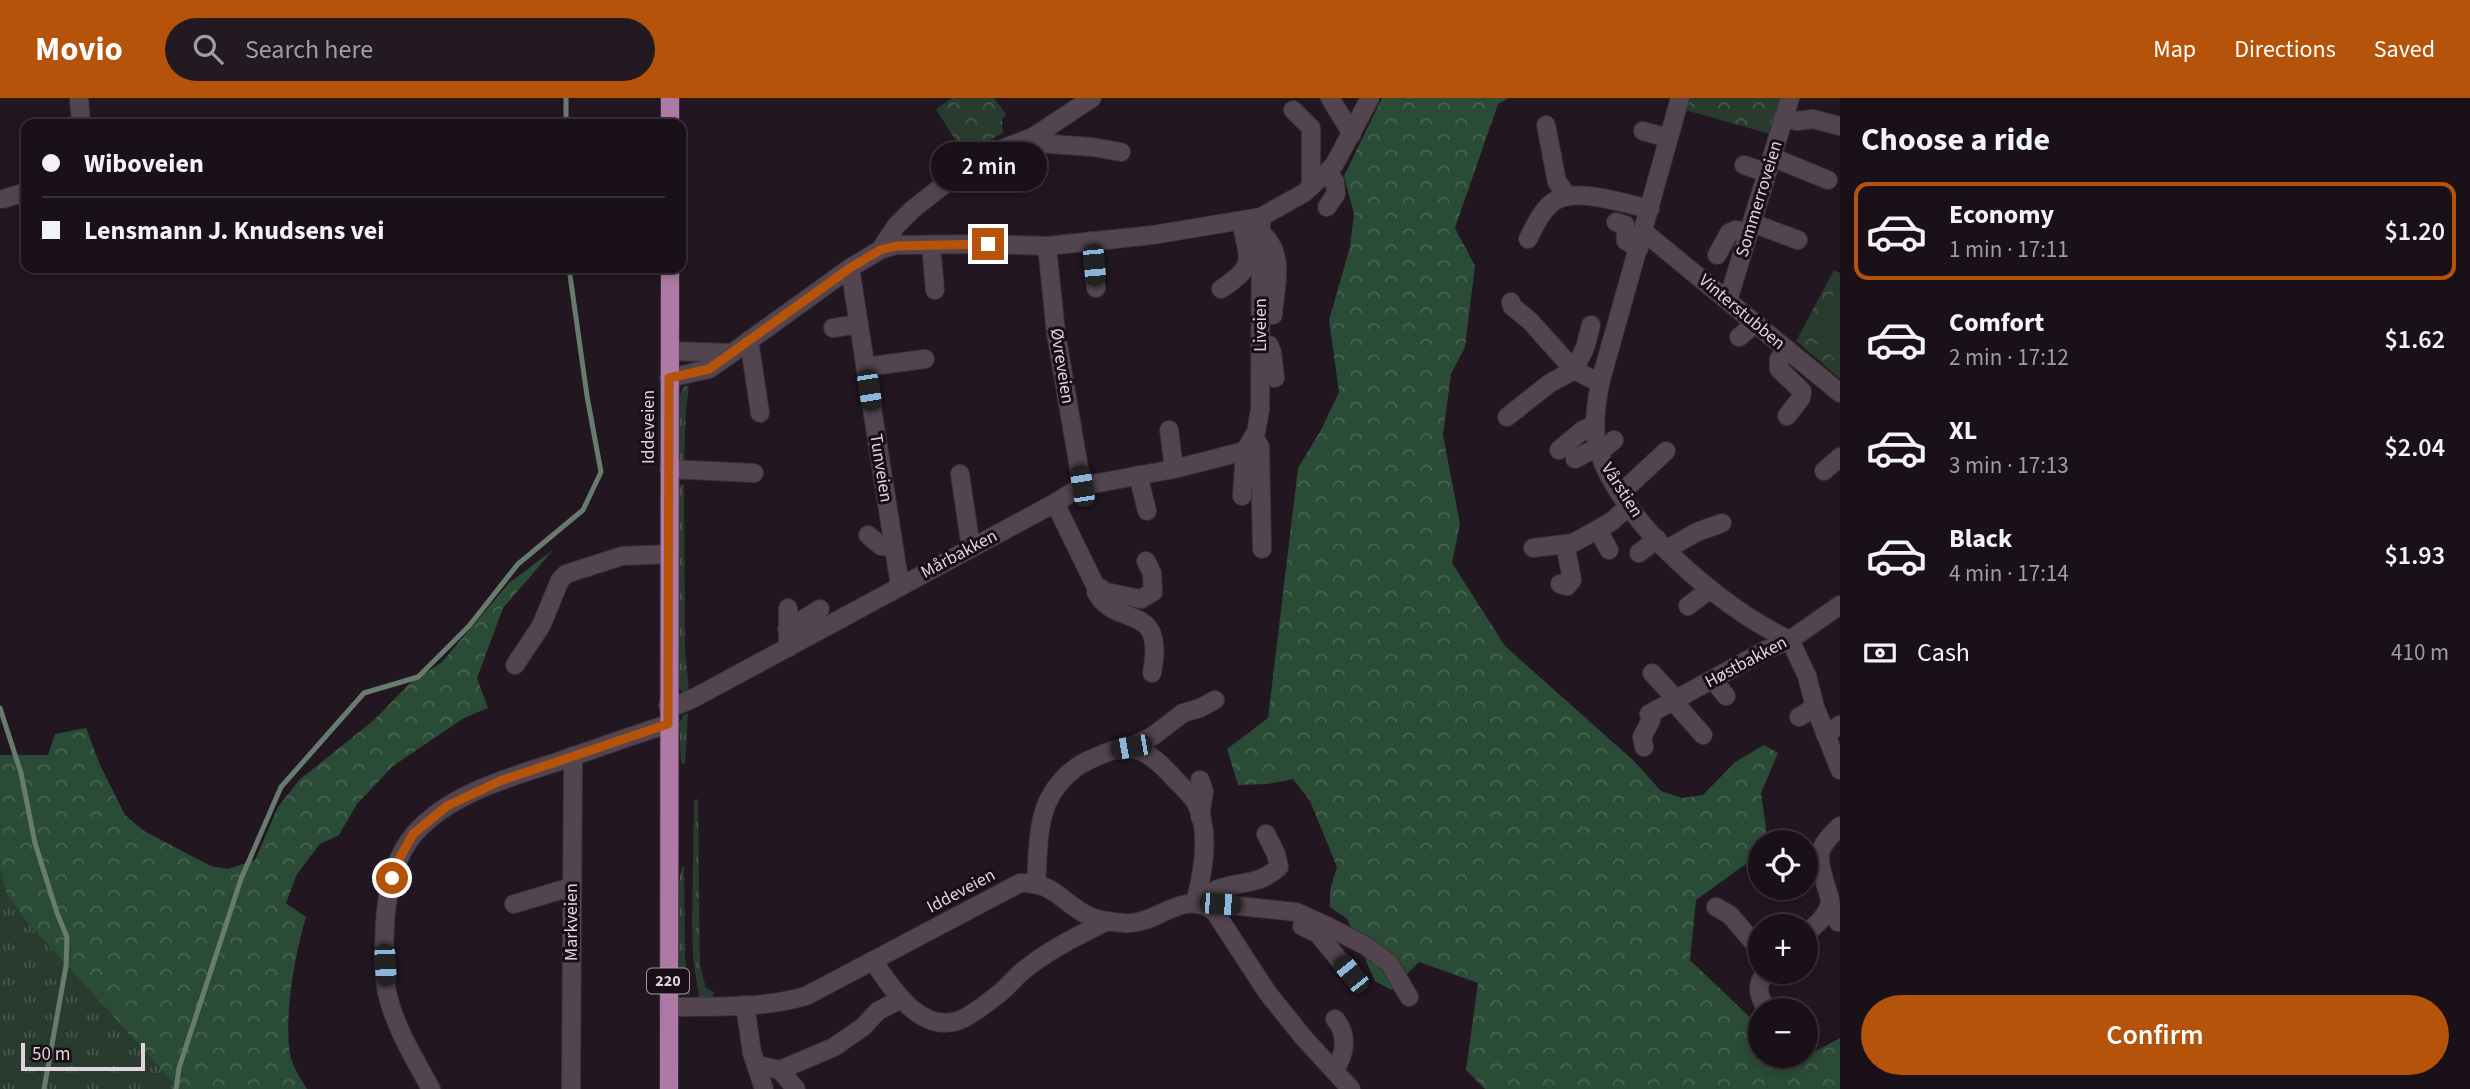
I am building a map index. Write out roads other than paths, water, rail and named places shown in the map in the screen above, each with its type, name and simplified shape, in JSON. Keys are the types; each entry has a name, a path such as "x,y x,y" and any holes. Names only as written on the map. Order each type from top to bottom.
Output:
{"main road":[{"path":"670,98 670,119"},
{"name":"Iddeveien","path":"669,1089 670,273"}],"street":[{"path":"79,98 81,119"},
{"path":"880,250 896,226 914,209 978,158 1033,137 1092,98"},
{"path":"1330,98 1352,134"},
{"path":"1261,225 1328,172 1352,134 1370,98"},
{"name":"Vårstien","path":"1680,98 1600,383 1594,425 1604,447 1609,475 1625,500 1662,544 1766,629 1790,640"},
{"name":"Sommerroveien","path":"1728,300 1790,98"},
{"path":"1293,110 1311,128 1311,187"},
{"path":"1783,118 1797,121 1813,119 1840,126"},
{"path":"1546,125 1557,182 1567,196"},
{"path":"1643,131 1668,138"},
{"path":"1019,142 1092,147 1121,152"},
{"path":"998,150 1002,177"},
{"path":"1744,165 1769,165 1828,180"},
{"path":"1327,207 1336,194 1335,182 1328,172"},
{"path":"1,198 21,193"},
{"path":"1528,239 1541,215 1551,204 1567,196 1587,196 1650,209"},
{"path":"1221,289 1246,269 1248,257 1241,221"},
{"path":"669,378 709,369 850,268 880,250 896,246 1047,246 1153,235 1241,221 1261,225 1278,258 1273,315"},
{"name":"Vinterstubben","path":"1616,222 1625,225 1626,241 1641,240 1728,300 1840,393"},
{"name":"Liveien","path":"1251,440 1260,365 1255,339 1261,225"},
{"path":"1717,255 1729,233 1736,230 1750,228 1798,240"},
{"path":"1092,241 1096,288"},
{"path":"931,245 936,290"},
{"name":"Øvreveien","path":"1047,246 1071,467 1082,486"},
{"name":"Tunveien","path":"850,268 865,368 877,483 901,586"},
{"path":"1511,302 1574,370 1600,383"},
{"path":"1739,337 1756,323"},
{"path":"833,328 859,324"},
{"path":"1507,417 1550,383 1574,370 1585,348 1591,325"},
{"path":"1255,339 1269,345 1275,378"},
{"path":"749,340 760,413"},
{"path":"1787,349 1779,359 1779,369 1802,391 1801,398 1787,415"},
{"path":"670,351 732,353"},
{"path":"865,368 925,359"},
{"path":"1594,425 1583,430 1567,454 1604,447"},
{"path":"1169,430 1174,469"},
{"path":"1242,496 1251,440 1260,447 1262,549"},
{"name":"Mårbakken","path":"668,705 678,705 694,698 788,639 901,586 1082,486 1174,469 1251,440"},
{"path":"1533,548 1573,544 1598,530 1666,452"},
{"path":"1824,471 1840,457"},
{"path":"669,470 754,473"},
{"path":"960,474 971,548"},
{"path":"1138,475 1147,511"},
{"path":"1055,503 1101,600 1148,625 1153,635 1155,656 1152,673"},
{"path":"1639,553 1722,523"},
{"path":"1598,530 1609,550"},
{"path":"868,535 881,546 893,547"},
{"path":"1560,584 1567,586 1572,580 1564,544"},
{"path":"515,665 541,626 560,580 566,574 622,556 668,554"},
{"path":"1095,585 1106,592 1141,599 1153,592 1152,573 1146,561"},
{"path":"1688,606 1717,589"},
{"name":"Høstbakken","path":"1644,747 1642,737 1651,720 1649,714 1790,640 1840,605"},
{"path":"788,608 788,639"},
{"path":"788,639 820,608"},
{"path":"1790,640 1807,676 1815,707 1840,770"},
{"path":"1652,673 1703,735"},
{"path":"1713,680 1726,696"},
{"path":"1215,700 1183,713 1153,736 1131,747 1102,754 1080,765 1057,785 1045,808 1039,836 1036,883 1049,887 1088,916 1128,924 1149,919 1181,904 1204,903 1296,912 1366,946 1389,963 1409,997"},
{"path":"1799,717 1815,707"},
{"path":"431,1089 401,1029 386,985 386,912 397,863 413,834 447,806 500,781 668,724"},
{"path":"1131,747 1148,753 1195,802 1200,817 1205,863 1204,903"},
{"name":"Markveien","path":"571,1089 578,1014 571,887 573,756"},
{"path":"1200,780 1204,791 1200,817"},
{"path":"1818,854 1824,841 1840,826"},
{"path":"1204,903 1220,888 1267,877 1279,867 1266,834"},
{"path":"1818,875 1838,922"},
{"name":"Iddeveien","path":"669,1007 785,1002 806,996 1020,883 1036,883"},
{"path":"514,904 571,887"},
{"path":"1818,922 1825,915 1830,902"},
{"path":"1204,903 1306,927 1318,934 1351,974"},
{"path":"1204,903 1215,912 1266,992 1351,1089"},
{"path":"1716,907 1730,915 1748,936"},
{"path":"873,961 901,999 934,1022 959,1020 998,995 1026,968 1064,942 1107,921"},
{"path":"1266,992 1278,990 1286,994"},
{"path":"757,1065 780,1070 834,1046 863,1027 878,1011 901,999"},
{"path":"745,1005 752,1053 764,1089"},
{"path":"1334,1070 1342,1061 1345,1046 1335,1019"},
{"path":"780,1070 796,1089"}],"waterway":[{"path":"566,98 566,119"},
{"path":"176,1089 179,1068 241,879 281,787 364,693 418,677 469,626 518,564 583,510 601,472 570,273"},
{"path":"0,708 21,773 35,843 67,937 66,966 44,1089"}]}
